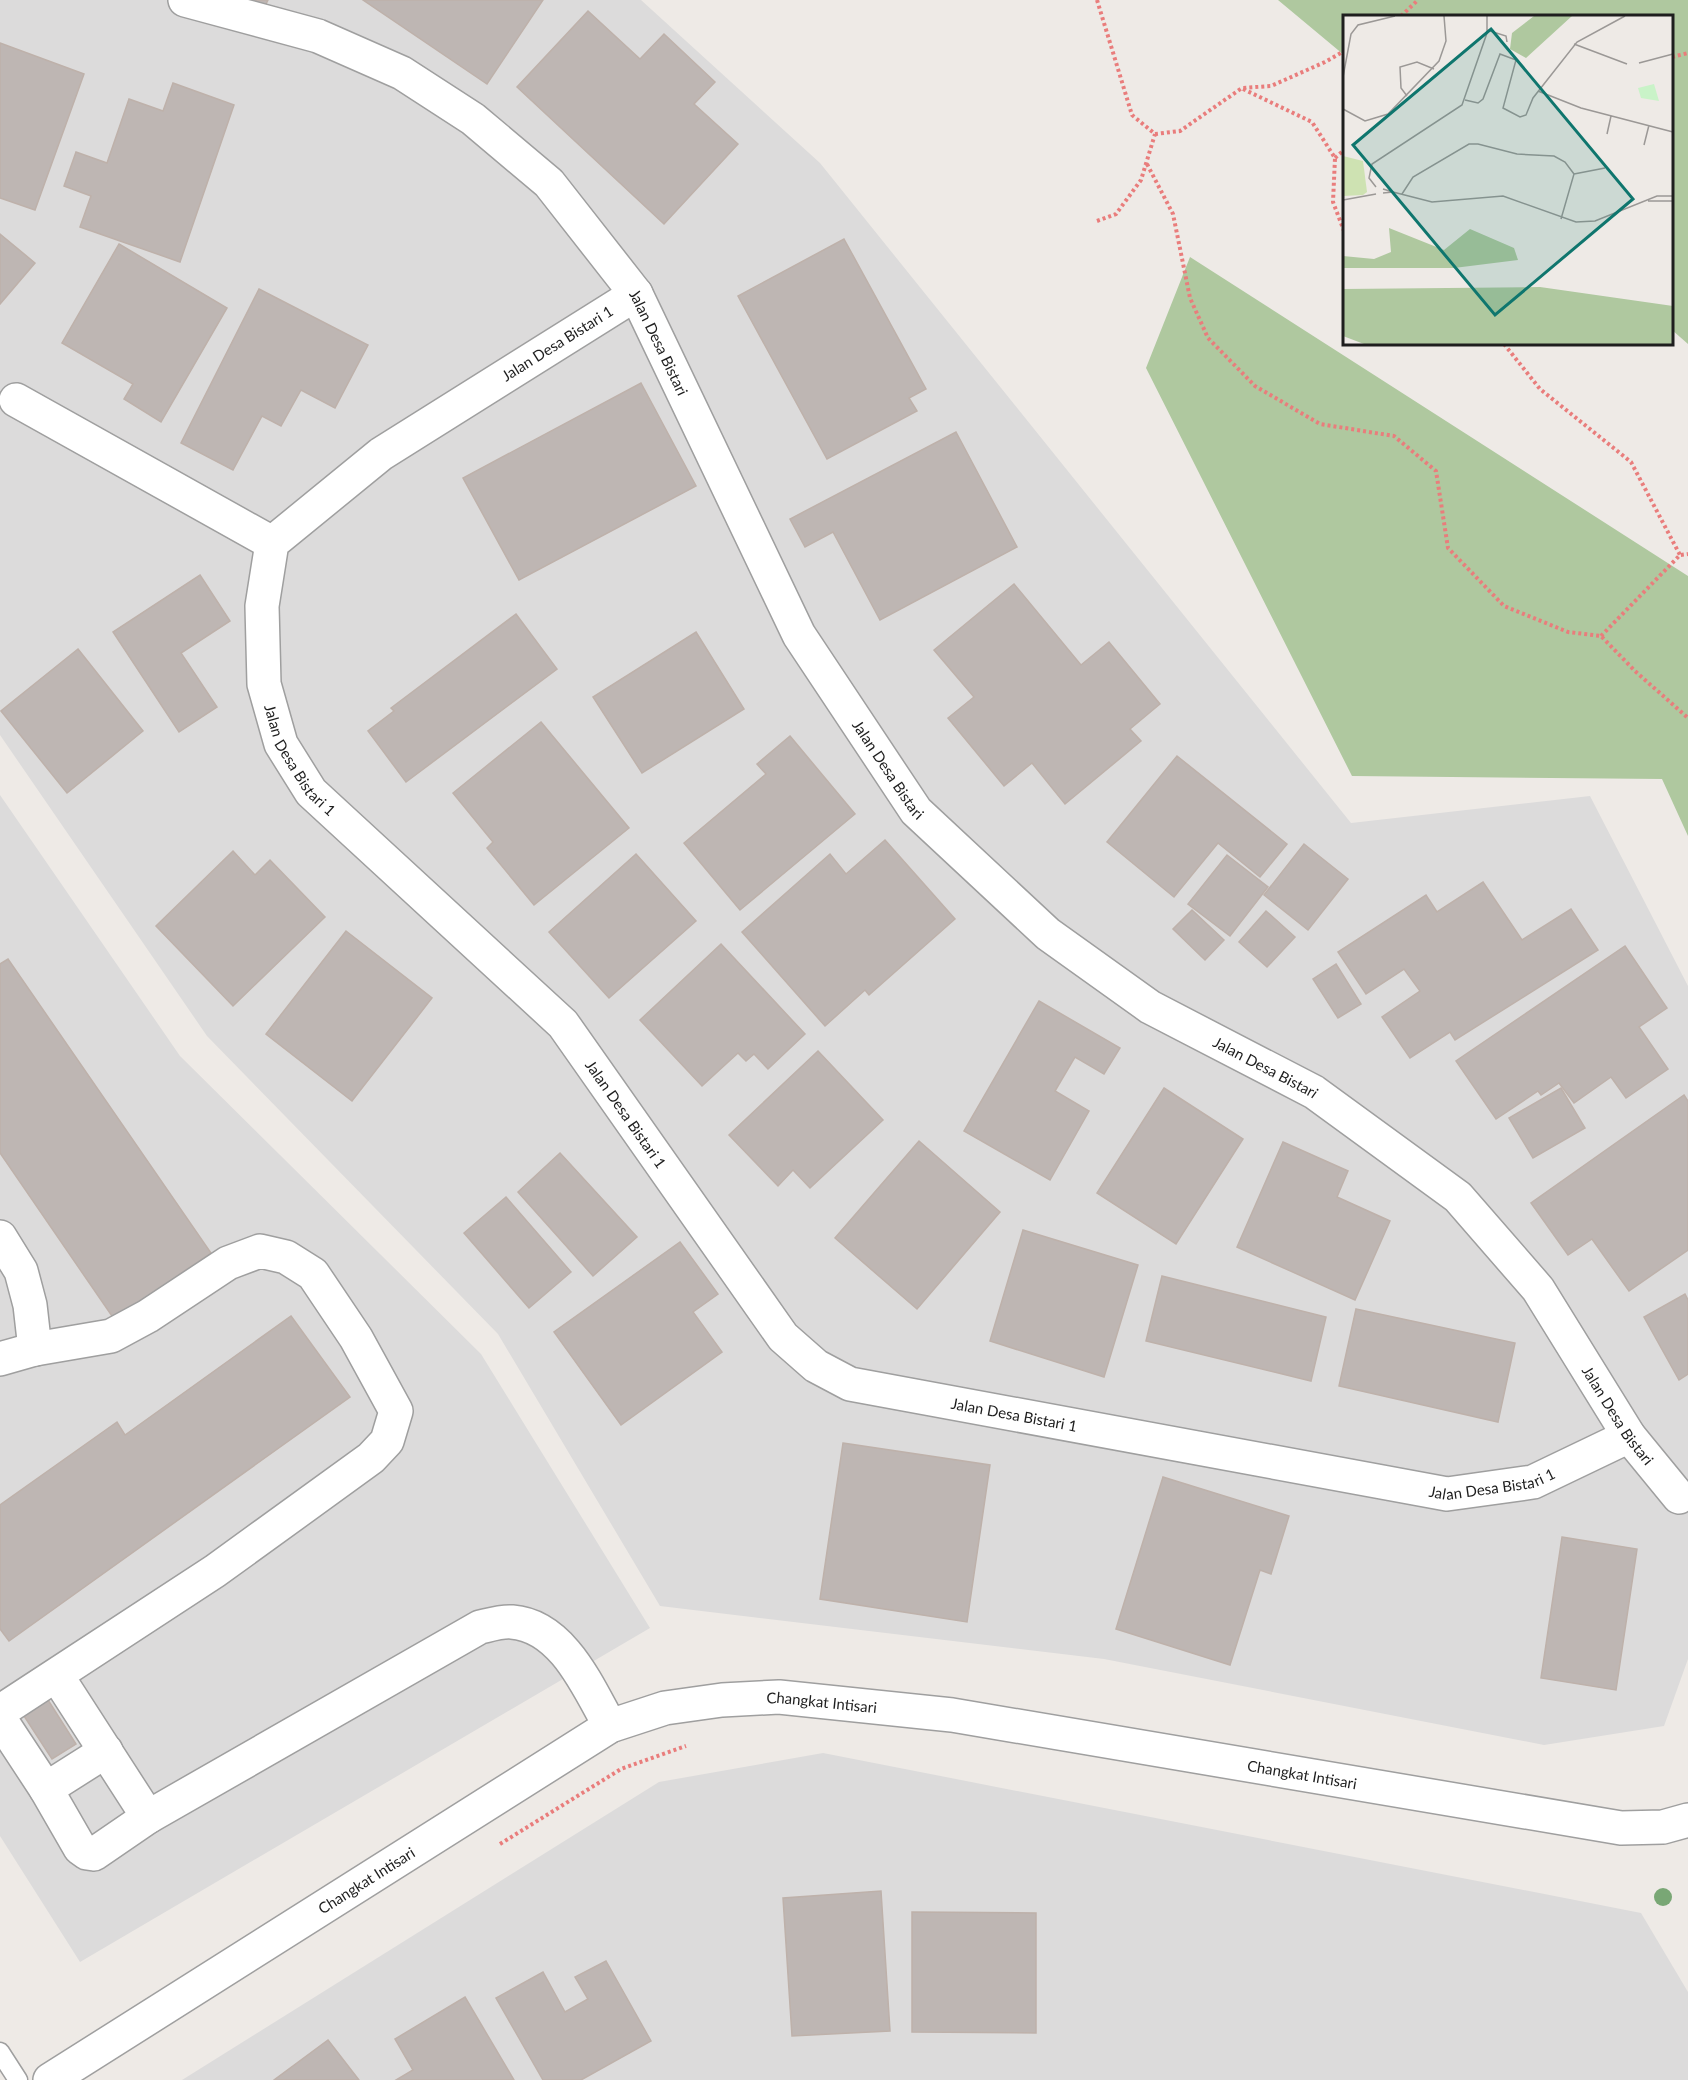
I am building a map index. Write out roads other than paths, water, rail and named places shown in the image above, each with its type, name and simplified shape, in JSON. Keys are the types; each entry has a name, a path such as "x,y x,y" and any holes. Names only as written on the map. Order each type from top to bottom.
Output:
{"street":[{"name":"Jalan Desa Bistari","path":"185,0 318,36 402,73 464,113 549,183 636,294 799,635 916,811 1048,934 1150,1006 1314,1092 1458,1197 1538,1289 1629,1436 1685,1507"},
{"name":"Jalan Desa Bistari 1","path":"636,294 381,453 272,543 262,606 264,684 281,744 311,792 563,1024 783,1337 816,1366 850,1384 1447,1494 1533,1482 1629,1436"},
{"path":"16,400 272,543"},
{"path":"0,1237 21,1271 30,1305 34,1349"},
{"path":"0,1359 34,1349 111,1336 148,1316 228,1263 260,1251 286,1257 314,1274 356,1338 396,1411 387,1441 371,1458 215,1571 4,1709 0,1719 46,1789 80,1848 87,1853 94,1854 148,1816 480,1627 511,1621 540,1629 567,1653 610,1726"},
{"path":"57,1676 148,1816"},
{"name":"Changkat Intisari","path":"50,2080 610,1726 665,1708 722,1700 779,1697 952,1715 1621,1828 1663,1827 1688,1820"},
{"path":"46,1789 106,1751"}],"lane":[{"path":"0,2052 18,2080"}]}
